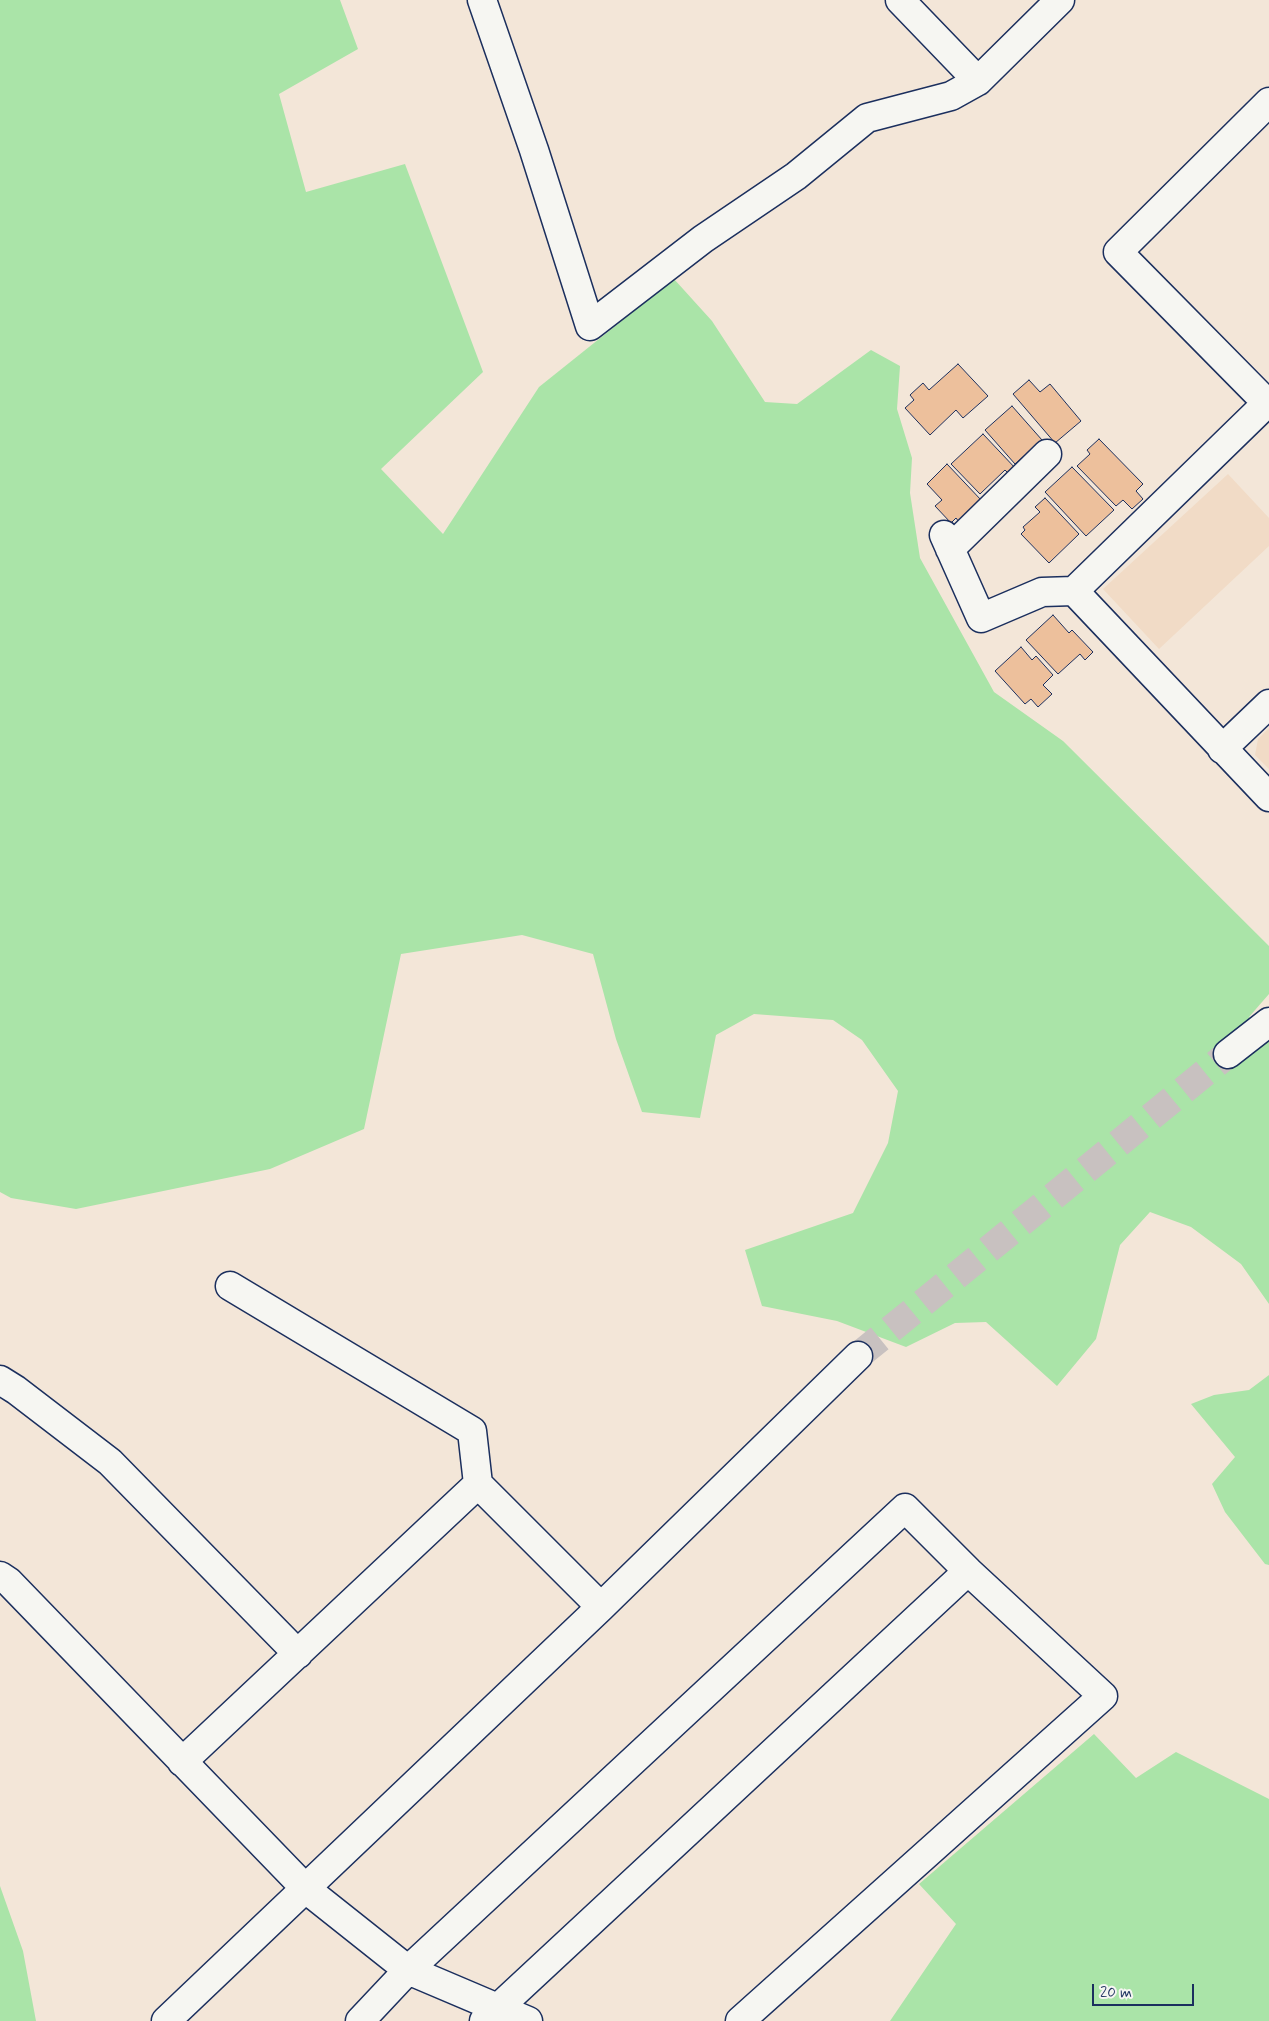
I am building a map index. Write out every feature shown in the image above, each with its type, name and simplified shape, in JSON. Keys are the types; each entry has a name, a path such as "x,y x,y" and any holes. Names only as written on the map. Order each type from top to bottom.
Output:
{"street":[{"path":"482,0 534,150 590,326 703,240 796,176 868,118 951,96 978,81 1060,0"},
{"path":"900,0 978,81"},
{"path":"1047,454 947,542 981,618 1042,592 1074,591 1268,402 1118,252 1269,102"},
{"path":"1074,591 1269,797"},
{"path":"1222,749 1269,704"},
{"path":"1228,1054 1269,1022"},
{"path":"230,1286 472,1431 478,1484 601,1607"},
{"path":"166,2021 601,1607 858,1356"},
{"path":"0,1380 16,1390 110,1462 298,1654"},
{"path":"182,1762 478,1484"},
{"path":"360,2021 408,1970 905,1508 968,1571 1103,1696 740,2021"},
{"path":"491,2015 968,1571"},
{"path":"0,1576 9,1582 306,1889 408,1970 491,2015 528,2021"}],"shaded area":[{"path":"1228,474 1269,518 1269,546 1159,649 1103,589"},
{"path":"1269,728 1269,769 1255,755 1258,739"}],"green space":[{"path":"0,0 340,0 358,49 279,94 306,192 405,164 483,372 381,469 443,534 539,387 674,279 712,321 765,402 797,404 871,350 900,366 897,409 912,458 910,493 920,558 994,692 1063,741 1269,946 1269,994 1249,1017 1269,1037 1269,1304 1241,1264 1191,1227 1150,1212 1120,1245 1096,1339 1057,1386 986,1322 955,1323 906,1347 837,1321 762,1306 745,1250 853,1213 888,1143 898,1091 862,1040 833,1020 754,1014 716,1035 700,1118 642,1112 616,1039 593,954 522,935 401,954 364,1129 270,1169 76,1209 11,1198 0,1192"},
{"path":"1269,1375 1269,1565 1265,1564 1225,1512 1212,1484 1235,1457 1191,1404 1214,1395 1249,1390"},
{"path":"1094,1734 1136,1778 1176,1752 1269,1799 1269,2021 890,2021 956,1924 919,1884"},
{"path":"0,1886 23,1951 36,2021 0,2021"}],"building":[{"path":"958,364 988,396 963,418 956,410 930,435 905,408 914,400 910,395 923,383 929,390"},
{"path":"1029,380 1040,392 1050,384 1081,421 1055,443 1013,394"},
{"path":"1012,406 1042,440 1015,464 985,430"},
{"path":"983,434 1017,470 1011,476 1005,470 980,494 951,464"},
{"path":"1099,439 1143,484 1136,491 1143,499 1132,509 1123,500 1116,506 1077,466 1090,454 1087,450"},
{"path":"947,464 982,501 959,522 956,518 951,523 935,506 942,500 927,484"},
{"path":"1072,467 1114,510 1086,536 1045,492"},
{"path":"1045,498 1079,534 1049,563 1021,534 1025,530 1023,527 1040,512 1035,507"},
{"path":"1053,615 1069,633 1072,630 1093,652 1085,660 1080,654 1058,674 1026,640"},
{"path":"1021,647 1032,660 1036,656 1053,675 1043,685 1052,694 1038,707 1031,699 1025,704 995,671"}],"tunnel":[{"path":"858,1356 1228,1054"}]}
